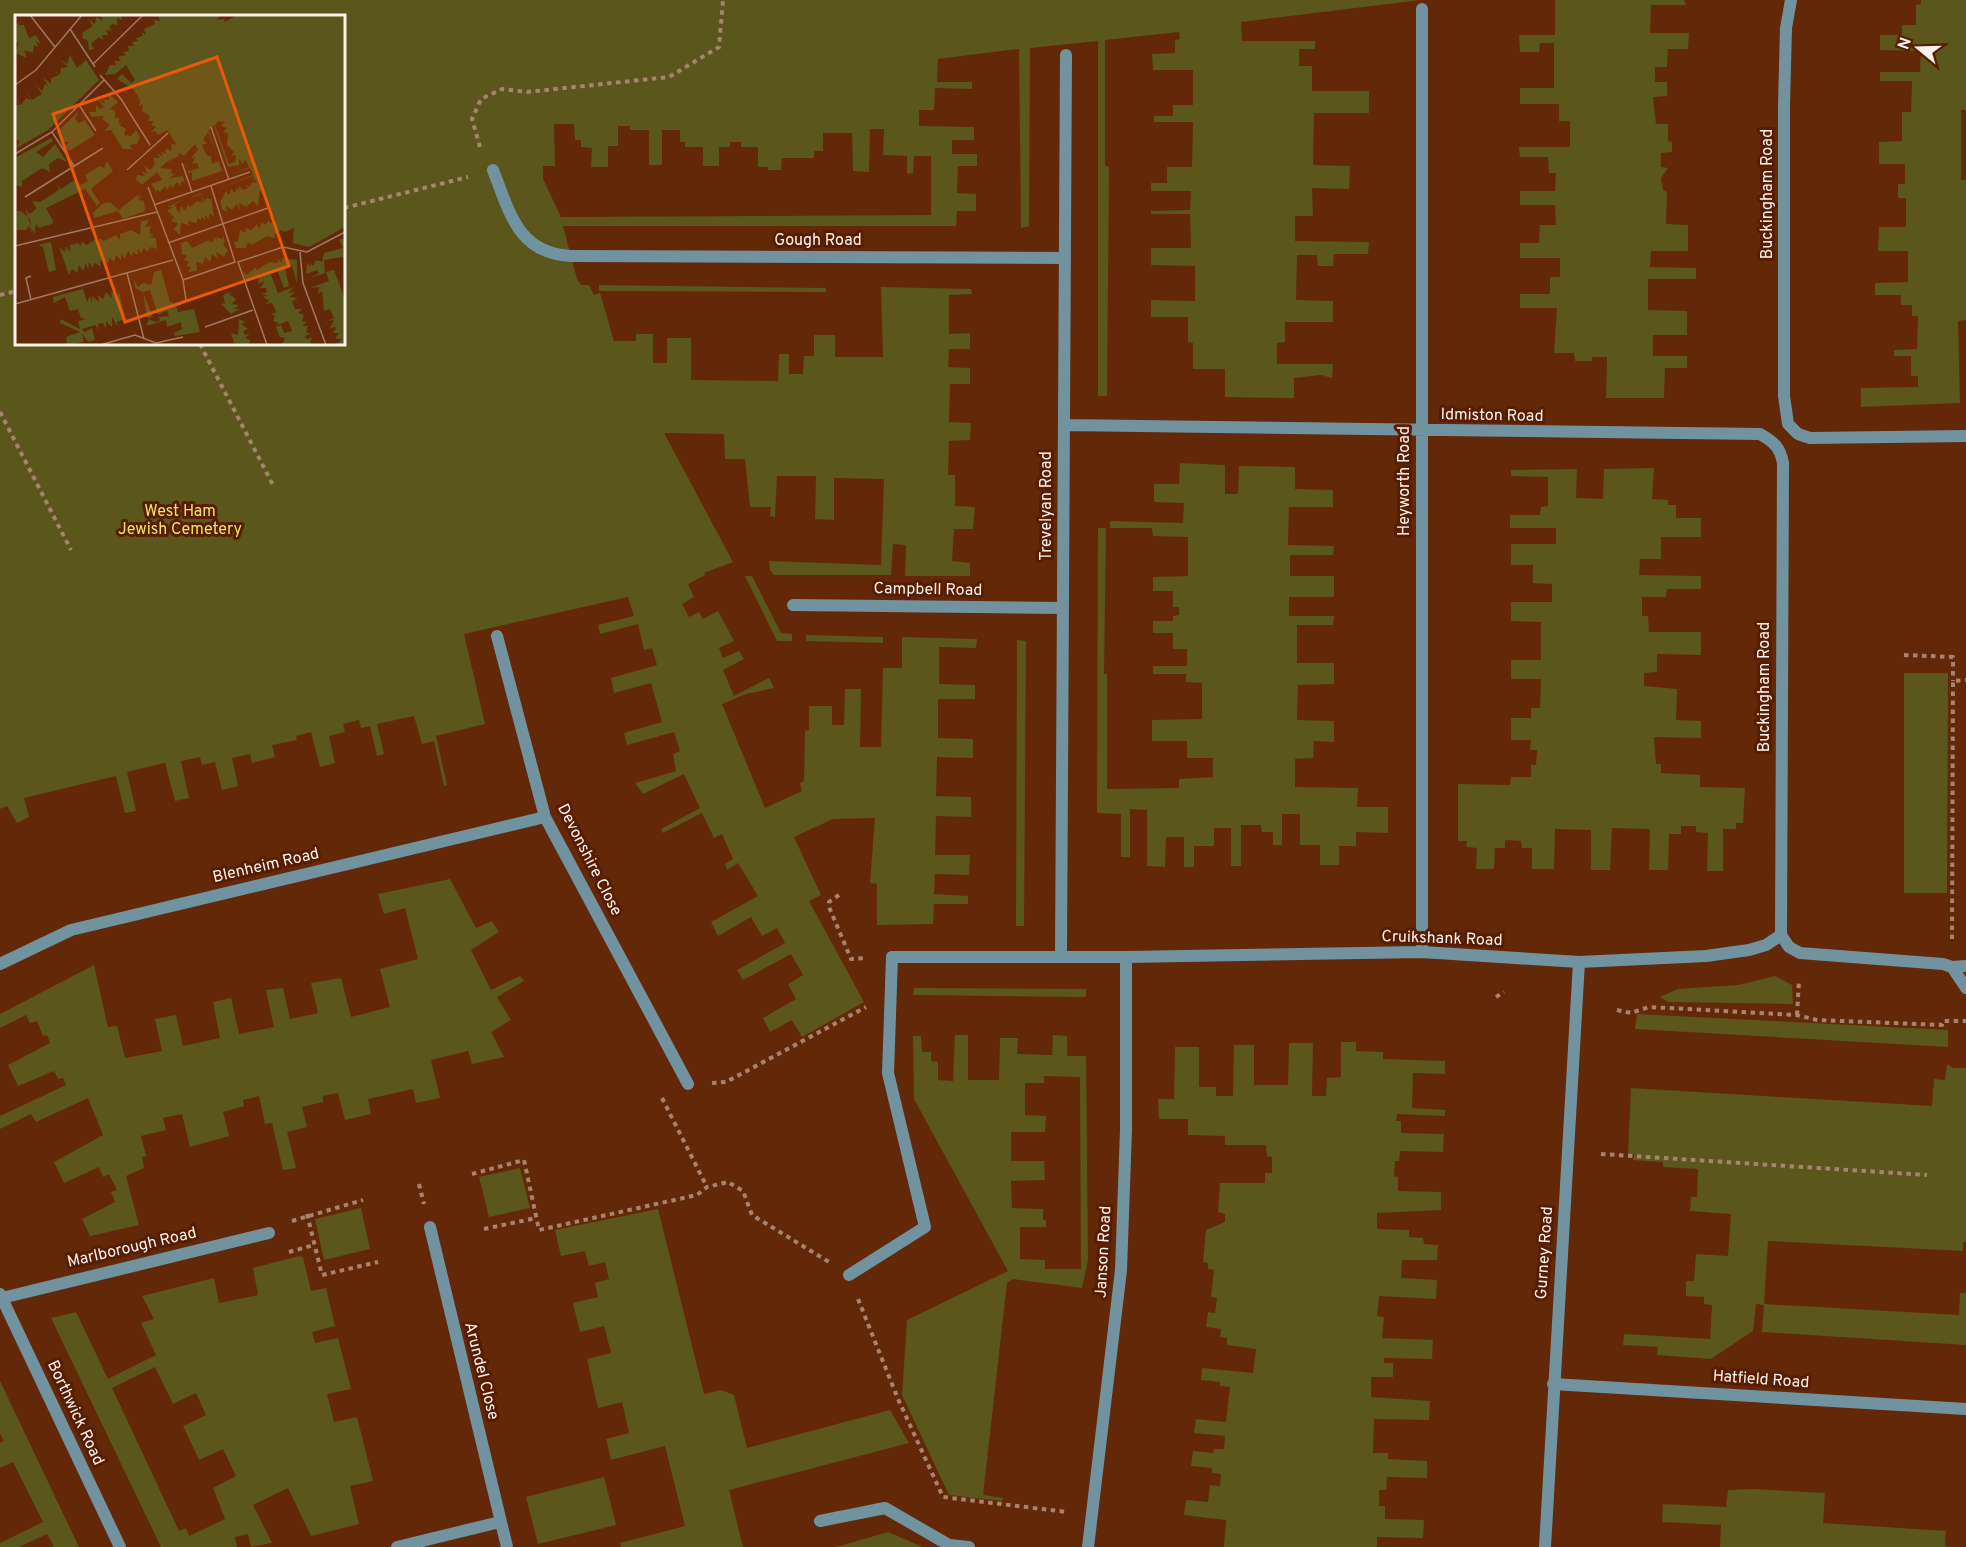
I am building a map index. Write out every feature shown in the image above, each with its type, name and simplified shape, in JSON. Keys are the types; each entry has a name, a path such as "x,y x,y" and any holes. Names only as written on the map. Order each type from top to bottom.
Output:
{"street":[{"name":"Buckingham Road","path":"1791,0 1786,28 1784,105 1784,396 1788,424 1798,434 1810,438 1966,436"},
{"name":"Heyworth Road","path":"1422,9 1422,952"},
{"name":"Trevelyan Road","path":"1061,957 1066,55"},
{"name":"Gough Road","path":"493,170 520,232 534,247 555,256 1065,258"},
{"name":"Idmiston Road","path":"1064,425 1760,434 1773,442"},
{"name":"Buckingham Road","path":"1773,442 1780,450 1783,463 1781,935"},
{"name":"Campbell Road","path":"793,605 1063,608"},
{"name":"Devonshire Close","path":"497,636 545,817 688,1084"},
{"name":"Blenheim Road","path":"0,964 71,930 545,817"},
{"name":"Cruikshank Road","path":"892,957 1126,957 1422,952 1579,962 1706,956 1749,950 1766,945 1781,935"},
{"path":"1781,935 1789,947 1800,953 1952,967 1966,966"},
{"path":"849,1275 925,1227 888,1073 892,957"},
{"name":"Janson Road","path":"1088,1547 1121,1270 1126,1130 1126,957"},
{"name":"Gurney Road","path":"1545,1547 1579,962"},
{"path":"1952,967 1966,988"},
{"name":"Arundel Close","path":"430,1227 507,1547"},
{"name":"Marlborough Road","path":"1,1296 269,1233"},
{"name":"Borthwick Road","path":"1,1296 120,1547"},
{"name":"Hatfield Road","path":"1553,1383 1966,1409"},
{"path":"820,1521 885,1508 950,1545 969,1547"},
{"path":"397,1547 500,1522"}],"path":[{"path":"345,208 493,170 476,140 472,119 481,99 502,89 527,92 669,77 719,47 723,0"},
{"path":"0,295 15,291"},
{"path":"201,345 274,487"},
{"path":"0,412 71,550"},
{"path":"1904,655 1953,657 1952,967"},
{"path":"1953,681 1966,680"},
{"path":"839,895 829,902 829,907 850,959 892,957"},
{"path":"1797,1015 1800,953"},
{"path":"1496,997 1504,992"},
{"path":"726,1082 855,1011 891,997"},
{"path":"1617,1010 1631,1013 1649,1007 1797,1015 1816,1020 1942,1025 1943,1021 1966,1022"},
{"path":"662,1098 707,1187"},
{"path":"1601,1154 1927,1175"},
{"path":"472,1173 524,1160 539,1230 697,1195 707,1187 728,1182 743,1191 752,1215 849,1275 898,1399 943,1497 1092,1515"},
{"path":"283,1224 308,1214 363,1200"},
{"path":"308,1214 322,1275 378,1262"},
{"path":"484,1229 536,1218"},
{"path":"289,1252 314,1245"}],"green space":[{"name":"West Ham Jewish Cemetery","path":"0,0 1420,0 1241,22 1242,41 1315,41 1315,49 1299,49 1299,66 1312,66 1312,91 1369,91 1369,113 1314,113 1313,165 1350,166 1349,189 1312,188 1313,216 1295,216 1295,241 1369,242 1368,254 1334,254 1333,266 1318,266 1317,255 1297,255 1296,300 1333,301 1333,322 1285,322 1285,342 1277,343 1277,364 1333,364 1332,378 1321,375 1294,378 1294,398 1225,397 1225,369 1193,369 1193,343 1188,342 1188,317 1151,317 1151,300 1195,301 1195,266 1151,265 1151,248 1191,248 1190,214 1151,214 1151,211 1190,210 1191,191 1151,191 1151,183 1167,183 1167,167 1192,167 1193,122 1154,122 1154,116 1173,116 1173,105 1193,105 1193,70 1153,70 1152,54 1175,53 1175,40 1180,39 1179,32 1105,40 1105,166 1109,167 1107,396 1098,396 1098,41 1030,48 1029,226 1021,228 1019,49 938,59 937,82 972,82 972,89 935,88 934,110 919,110 919,126 974,127 974,140 952,140 952,154 977,154 977,166 958,166 957,193 976,194 976,211 957,211 956,226 563,226 577,279 581,285 589,285 594,295 600,293 614,341 636,341 636,334 653,334 653,363 667,363 667,338 691,338 691,380 778,381 779,354 789,354 789,374 803,374 804,356 814,356 814,335 835,335 835,357 883,357 881,287 971,289 972,294 949,295 949,334 970,333 970,349 949,349 948,367 970,368 970,384 950,384 949,422 971,423 970,440 949,441 948,475 955,475 955,506 975,507 973,529 954,529 952,561 970,563 970,576 905,576 906,545 893,544 891,575 774,575 770,570 769,561 881,565 884,479 834,478 834,520 815,519 816,476 777,476 775,517 770,516 771,507 750,507 745,459 725,459 724,434 664,433 733,562 704,573 705,575 688,584 694,597 682,604 689,617 699,612 703,619 718,611 734,641 719,648 723,658 739,651 744,659 723,670 734,696 769,678 774,688 746,694 722,704 765,808 802,791 800,783 804,781 805,731 809,730 809,706 832,706 832,725 844,725 845,689 861,689 860,747 881,747 883,668 902,668 902,637 977,639 976,648 939,647 939,684 975,685 975,699 938,699 938,738 973,739 973,758 937,757 936,796 971,797 971,817 936,816 935,855 970,855 969,875 935,874 934,894 968,896 968,904 934,904 933,924 877,925 877,884 870,883 875,818 833,819 794,837 821,895 809,901 864,1002 802,1037 792,1020 770,1032 763,1018 796,999 788,984 803,975 791,954 743,980 737,970 785,943 777,928 762,936 751,917 718,936 711,922 758,896 738,863 727,870 725,864 733,859 722,834 714,838 702,813 663,833 661,829 700,808 684,774 643,794 635,783 676,771 673,754 680,751 674,732 627,745 624,733 662,722 651,683 614,693 611,678 657,665 652,648 644,650 638,624 600,634 598,625 634,616 628,597 464,634 485,724 436,736 447,785 444,786 434,741 422,744 414,716 377,724 384,754 377,756 370,726 361,728 359,720 343,724 345,732 329,736 335,763 320,767 311,732 296,736 297,740 272,745 275,757 252,763 250,754 232,758 238,786 222,790 215,762 202,765 200,757 181,761 189,798 175,801 165,763 127,772 136,811 125,813 116,776 24,798 29,817 17,823 7,806 0,809","holes":["554,124 574,124 575,140 581,140 581,147 592,148 591,167 608,167 608,146 618,146 618,126 630,126 630,130 649,130 649,165 662,165 662,130 680,130 680,142 685,142 685,147 703,147 703,166 719,166 719,147 730,147 730,142 741,142 741,147 758,147 758,167 768,167 768,170 781,170 782,158 814,158 814,151 823,151 823,133 852,133 853,171 869,172 870,129 884,129 883,155 907,156 907,174 913,173 914,156 931,156 931,215 561,217 543,179 543,166 555,166"]},
{"path":"1555,0 1684,0 1686,5 1651,5 1650,33 1689,33 1688,49 1668,49 1667,67 1655,67 1655,82 1667,82 1667,96 1653,97 1656,124 1668,124 1668,141 1672,142 1672,152 1661,153 1661,167 1668,168 1661,178 1663,190 1667,192 1666,224 1688,225 1688,251 1651,251 1650,267 1696,268 1696,279 1648,279 1648,310 1687,311 1687,335 1653,335 1653,356 1687,356 1687,368 1665,368 1664,398 1606,398 1607,357 1592,357 1592,361 1575,361 1574,353 1554,353 1557,308 1520,308 1520,294 1550,294 1550,277 1560,277 1560,258 1520,258 1520,243 1539,243 1540,225 1556,225 1555,205 1520,205 1520,191 1555,191 1556,173 1549,173 1548,157 1520,157 1519,147 1570,147 1570,121 1559,121 1559,104 1520,104 1520,88 1554,88 1554,43 1540,43 1539,52 1520,52 1519,35 1555,35"},
{"path":"1921,0 1966,0 1966,110 1961,110 1961,180 1966,180 1966,320 1958,321 1960,403 1861,407 1861,388 1918,387 1918,376 1911,376 1911,356 1894,356 1894,350 1917,349 1918,316 1912,316 1912,305 1901,305 1901,295 1875,295 1875,283 1908,282 1908,251 1878,251 1879,227 1906,227 1906,198 1898,198 1898,184 1905,184 1905,164 1879,164 1879,142 1902,141 1902,112 1911,112 1912,81 1880,81 1880,72 1920,72 1921,51 1880,50 1880,35 1902,35 1902,25 1916,25 1916,5 1921,4"},
{"path":"599,285 826,288 826,292 599,291"},
{"path":"1180,463 1225,465 1225,494 1238,494 1239,466 1295,467 1295,489 1333,490 1333,507 1289,507 1288,545 1334,546 1333,555 1290,555 1290,576 1334,576 1334,597 1289,597 1289,616 1334,616 1333,625 1297,625 1297,663 1334,663 1334,684 1298,685 1297,720 1334,721 1334,742 1314,741 1313,758 1295,759 1295,787 1358,788 1357,807 1388,807 1388,833 1356,832 1356,846 1339,846 1339,865 1320,865 1320,845 1300,845 1300,814 1282,814 1282,845 1273,845 1273,832 1262,832 1261,825 1241,825 1241,866 1231,866 1231,828 1214,828 1214,846 1194,846 1194,867 1184,867 1184,837 1166,837 1165,867 1147,866 1147,810 1130,809 1130,857 1121,857 1121,814 1097,813 1098,528 1106,528 1104,674 1107,674 1107,789 1179,788 1179,779 1213,777 1213,758 1187,758 1187,741 1152,741 1152,720 1202,719 1202,683 1186,682 1186,674 1153,674 1153,666 1187,666 1187,649 1173,649 1173,633 1153,633 1153,621 1173,621 1173,616 1179,615 1179,607 1173,607 1173,591 1153,591 1153,577 1188,576 1188,537 1153,536 1152,528 1110,528 1110,521 1183,523 1184,503 1154,502 1154,484 1179,484"},
{"path":"1654,468 1652,499 1668,500 1668,505 1676,505 1676,518 1701,518 1701,537 1661,537 1661,559 1640,559 1639,575 1701,576 1701,589 1667,589 1666,597 1642,597 1642,616 1648,616 1649,632 1701,632 1701,655 1657,654 1657,672 1644,673 1644,686 1677,689 1676,720 1701,721 1701,738 1654,737 1656,764 1661,764 1661,773 1700,775 1700,787 1745,788 1743,823 1736,823 1736,829 1723,829 1723,871 1707,871 1708,833 1696,832 1696,826 1681,826 1681,834 1669,834 1668,870 1649,870 1650,829 1612,828 1610,870 1591,870 1591,830 1555,829 1554,869 1532,869 1532,848 1522,848 1521,841 1505,840 1505,848 1495,848 1494,869 1476,869 1477,848 1466,847 1467,841 1458,841 1458,784 1510,785 1511,777 1531,777 1531,765 1536,765 1537,750 1530,750 1531,740 1511,740 1511,718 1531,718 1531,708 1540,708 1541,679 1511,679 1511,660 1541,660 1541,622 1511,621 1511,602 1552,602 1552,584 1533,583 1533,565 1511,565 1511,544 1556,544 1556,528 1510,528 1510,515 1540,515 1541,507 1548,506 1548,477 1511,476 1511,470 1577,469 1576,498 1603,499 1604,469"},
{"path":"745,576 752,576 781,633 792,634 792,641 777,641"},
{"path":"806,635 883,637 883,643 806,641"},
{"path":"1017,640 1026,641 1024,926 1016,926"},
{"path":"1904,673 1948,673 1947,893 1904,893"},
{"path":"450,879 476,928 492,921 499,932 471,950 491,990 520,976 524,981 497,997 511,1020 491,1032 504,1057 472,1064 468,1051 431,1060 440,1098 416,1103 413,1089 368,1099 371,1114 345,1120 338,1093 323,1096 323,1102 302,1107 307,1127 287,1132 296,1168 283,1170 272,1123 265,1124 259,1096 243,1100 244,1106 223,1112 229,1136 190,1147 182,1114 163,1118 166,1130 141,1136 146,1156 142,1157 144,1168 126,1176 139,1225 90,1236 82,1219 115,1202 111,1192 117,1190 109,1174 103,1177 99,1167 64,1183 54,1162 103,1135 88,1098 36,1122 31,1114 0,1129 0,1116 66,1085 63,1078 58,1079 54,1071 18,1086 8,1065 50,1043 47,1035 43,1036 37,1021 30,1023 26,1015 0,1028 0,1014 94,965 108,1027 117,1026 125,1058 162,1051 155,1019 176,1015 183,1046 220,1038 213,1002 231,998 239,1034 274,1027 266,990 283,988 290,1019 318,1013 311,983 341,978 351,1017 390,1007 380,969 418,959 405,908 384,914 378,894"},
{"path":"1775,976 1792,985 1793,1004 1668,1002 1660,997 1678,989 1738,985"},
{"path":"914,988 1086,989 1086,997 913,995"},
{"path":"1637,1014 1948,1030 1948,1047 1635,1029"},
{"path":"955,1035 968,1035 968,1080 999,1080 1000,1038 1018,1038 1017,1054 1052,1055 1053,1035 1067,1036 1067,1056 1086,1056 1088,1260 1082,1288 1013,1279 1007,1283 983,1495 1003,1498 1002,1501 949,1495 902,1395 907,1320 1008,1271 914,1099 913,1036 921,1036 922,1052 931,1052 931,1061 938,1062 938,1080 953,1081","holes":["1044,1076 1080,1077 1081,1269 1045,1269 1045,1260 1020,1259 1020,1227 1046,1227 1046,1220 1043,1220 1043,1209 1012,1208 1011,1181 1045,1180 1044,1161 1011,1161 1011,1132 1045,1132 1046,1116 1025,1115 1025,1083 1044,1083"]},
{"path":"1341,1042 1356,1042 1356,1051 1383,1052 1383,1059 1445,1061 1445,1074 1413,1073 1412,1108 1445,1110 1445,1116 1397,1114 1396,1121 1401,1121 1401,1133 1444,1134 1443,1152 1400,1151 1399,1161 1395,1161 1394,1176 1398,1177 1398,1191 1441,1192 1441,1210 1377,1213 1377,1229 1409,1230 1409,1237 1423,1238 1424,1244 1438,1245 1437,1260 1402,1260 1401,1278 1437,1280 1436,1299 1379,1296 1377,1316 1384,1317 1382,1338 1433,1340 1432,1359 1384,1358 1384,1363 1393,1363 1393,1377 1371,1377 1371,1397 1430,1401 1429,1420 1374,1419 1373,1453 1388,1453 1388,1459 1427,1461 1427,1478 1387,1477 1386,1490 1379,1490 1379,1506 1385,1506 1385,1519 1424,1520 1423,1538 1377,1537 1377,1547 1224,1547 1226,1520 1184,1515 1186,1500 1208,1502 1210,1485 1220,1486 1221,1474 1212,1473 1212,1468 1191,1466 1193,1451 1213,1453 1214,1449 1224,1449 1225,1436 1194,1433 1196,1419 1226,1422 1230,1387 1220,1386 1220,1382 1201,1380 1202,1368 1253,1373 1256,1349 1227,1345 1227,1338 1220,1337 1221,1329 1206,1327 1208,1312 1215,1313 1217,1298 1211,1297 1214,1270 1208,1269 1208,1263 1203,1262 1206,1230 1225,1222 1225,1214 1218,1212 1220,1183 1265,1183 1265,1173 1272,1173 1272,1157 1267,1156 1266,1145 1225,1145 1225,1136 1188,1135 1188,1119 1159,1119 1158,1099 1174,1099 1175,1047 1199,1047 1199,1087 1216,1087 1216,1096 1233,1096 1234,1045 1254,1045 1254,1085 1288,1085 1289,1043 1313,1043 1312,1096 1326,1096 1327,1078 1341,1077"},
{"path":"1947,1064 1953,1068 1966,1068 1966,1242 1963,1242 1963,1251 1768,1241 1764,1304 1959,1315 1960,1293 1966,1293 1966,1345 1762,1332 1764,1305 1756,1304 1753,1331 1711,1359 1657,1355 1658,1347 1623,1345 1624,1334 1710,1339 1712,1305 1704,1304 1704,1297 1686,1296 1686,1281 1694,1281 1696,1254 1728,1256 1731,1214 1690,1211 1691,1197 1697,1197 1698,1169 1663,1167 1663,1162 1633,1160 1634,1154 1628,1154 1631,1088 1932,1106 1934,1079 1945,1080"},
{"path":"520,1168 530,1208 489,1217 479,1177"},
{"path":"361,1208 370,1249 324,1260 315,1219"},
{"path":"658,1209 704,1394 721,1390 734,1395 747,1448 890,1410 909,1443 729,1490 743,1547 621,1547 620,1543 685,1526 665,1446 611,1460 606,1439 629,1433 622,1402 598,1408 587,1359 611,1353 604,1326 580,1332 573,1303 598,1297 595,1283 609,1279 605,1262 589,1266 585,1251 561,1256 555,1230"},
{"path":"299,1256 303,1257 311,1291 326,1288 335,1326 312,1332 315,1343 338,1338 351,1389 327,1394 334,1422 357,1417 373,1481 350,1486 359,1524 311,1536 288,1488 253,1505 272,1543 251,1547 248,1534 235,1537 237,1547 161,1547 51,1318 76,1312 108,1379 156,1355 141,1323 154,1319 142,1296 214,1278 219,1303 258,1295 253,1268","holes":["155,1367 173,1404 196,1393 206,1415 183,1426 199,1460 223,1449 236,1476 213,1488 225,1519 189,1536 186,1528 179,1531 112,1388"]},
{"path":"0,1381 79,1547 54,1547 47,1534 19,1547 0,1547 0,1543 43,1522 13,1462 0,1468 0,1443 4,1441 0,1434"},
{"path":"604,1477 616,1525 538,1544 526,1497"},
{"path":"1728,1490 1825,1493 1823,1523 1946,1531 1945,1546 1953,1547 1720,1547 1721,1525 1662,1522 1663,1504 1726,1507"},
{"path":"888,1532 923,1547 836,1547"}]}
